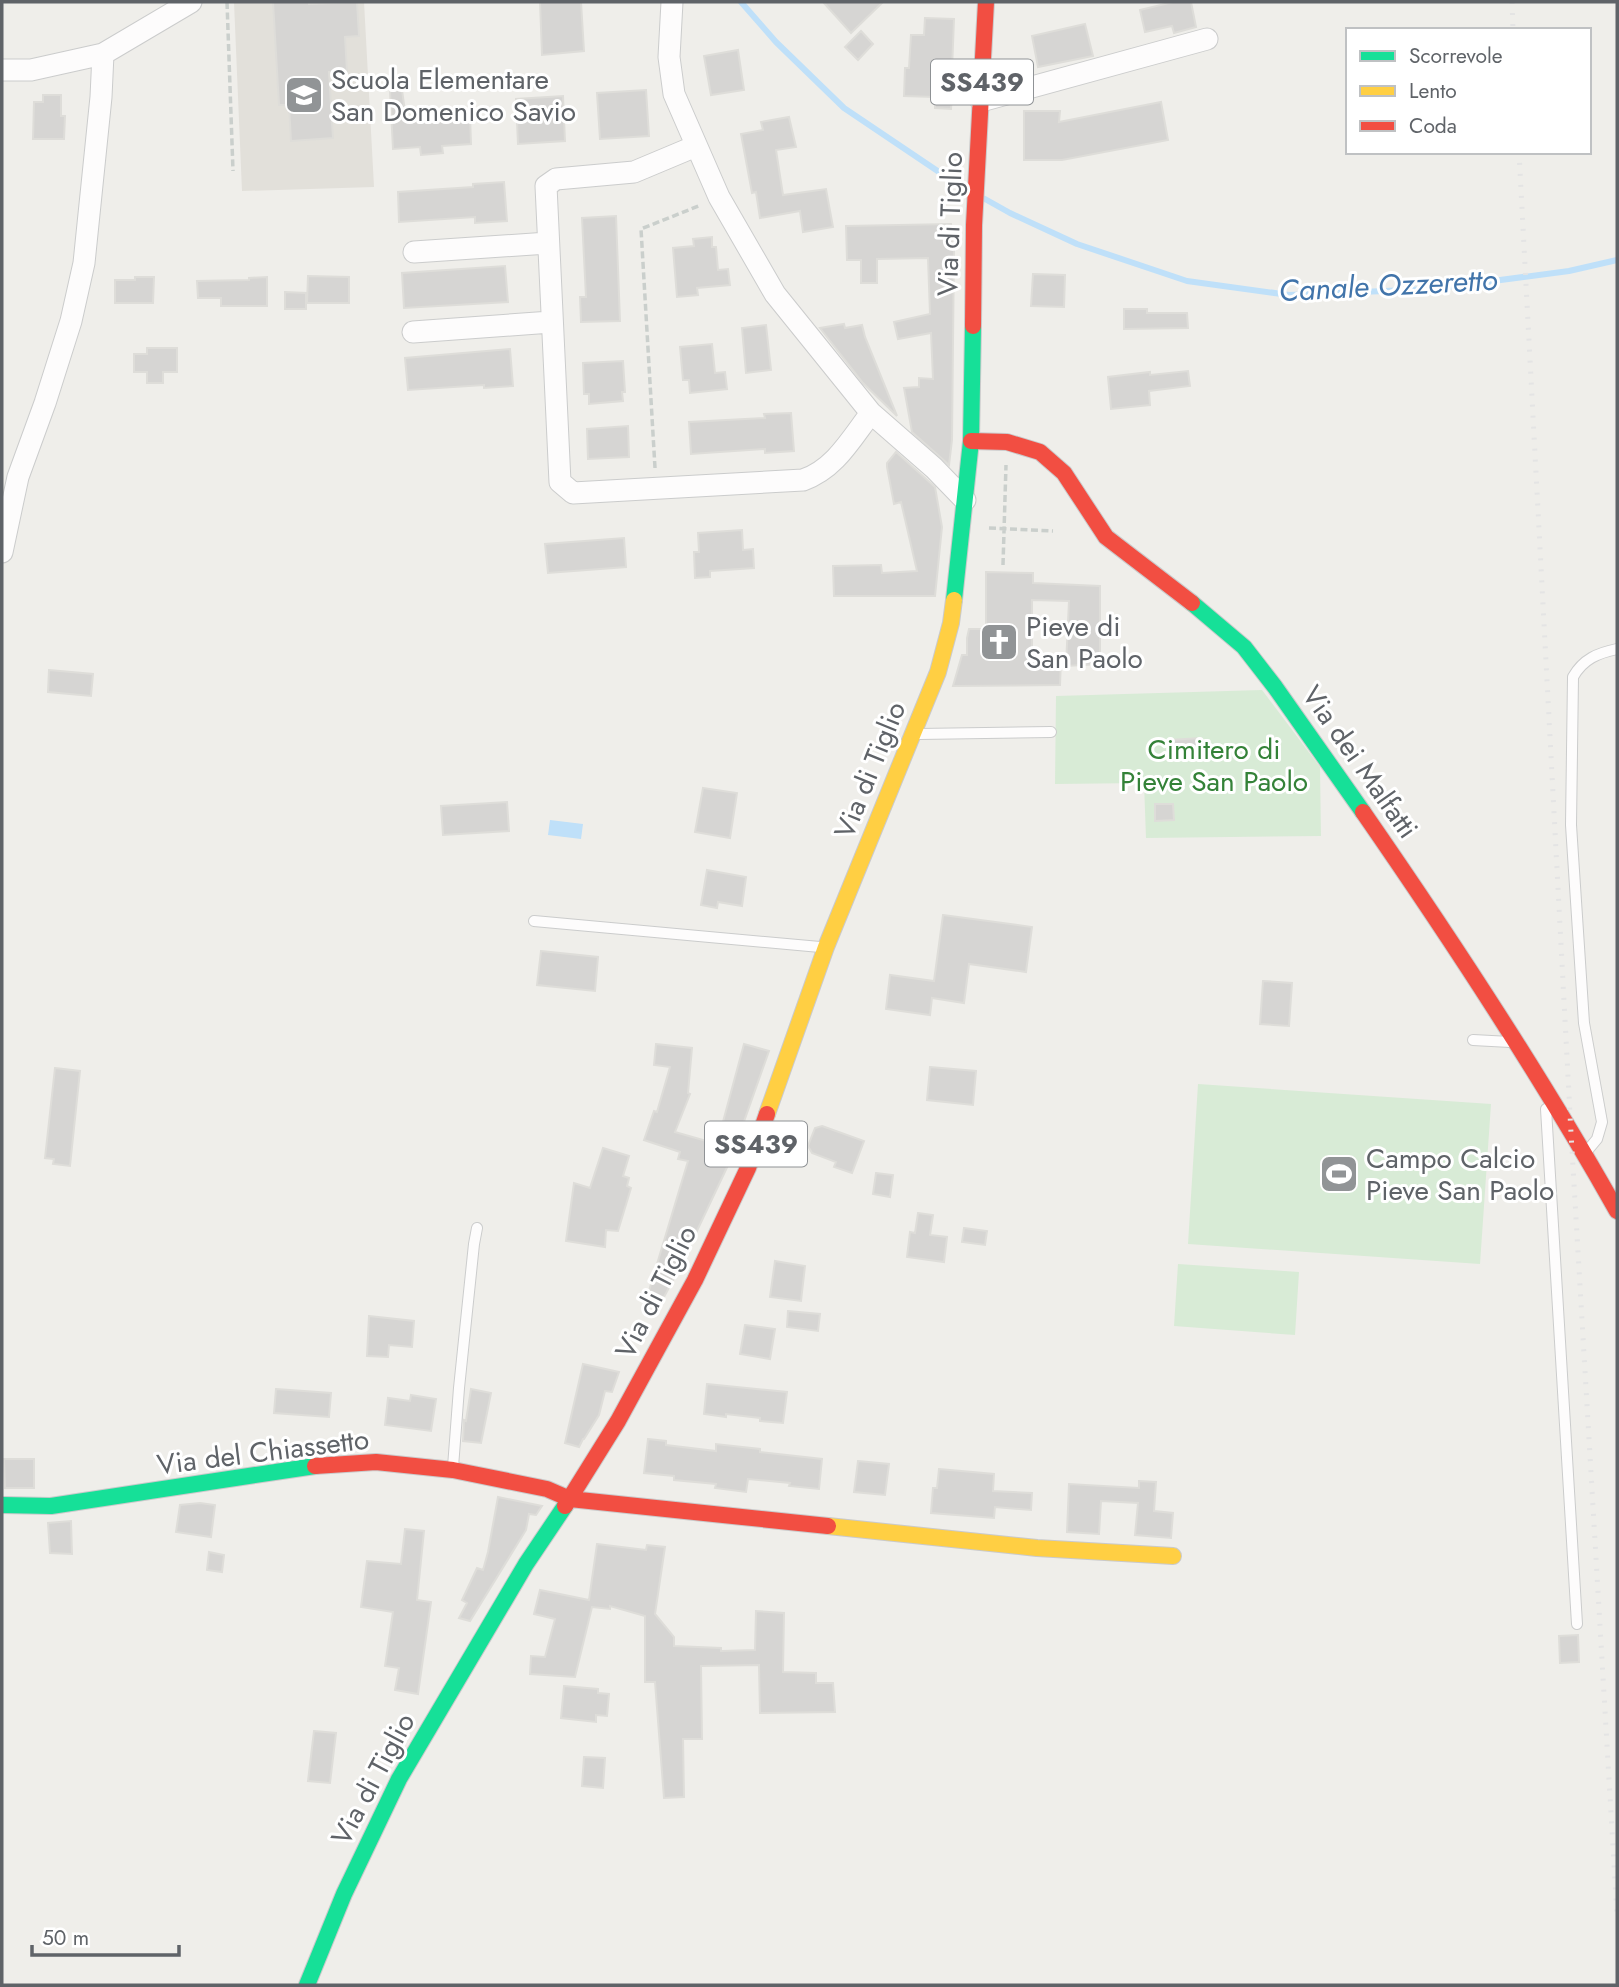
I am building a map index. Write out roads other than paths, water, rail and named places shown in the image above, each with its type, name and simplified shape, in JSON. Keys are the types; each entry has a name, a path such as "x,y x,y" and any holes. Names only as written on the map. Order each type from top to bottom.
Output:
{"street":[{"path":"2,70 31,70 103,54 191,2"},
{"path":"671,2 669,57 674,94 719,197 775,294 871,413 934,468 965,500"},
{"name":"Via di Tiglio","path":"307,1985 344,1894 399,1779 526,1564 618,1421 695,1280 748,1168 826,947 938,672 951,623 971,441 974,225 986,2"},
{"path":"981,101 1207,39"},
{"path":"2,552 18,477 71,321 84,263 103,54"},
{"path":"696,146 634,172 556,179 546,186 560,482 573,493 803,480 817,475 833,463 871,413"},
{"path":"414,252 548,243"},
{"path":"413,332 551,322"},
{"name":"Via dei Malfatti","path":"971,441 1007,442 1040,452 1063,473 1106,537 1244,647 1275,687 1437,919 1517,1042 1617,1211"},
{"name":"Via del Chiassetto","path":"2,1505 51,1506 307,1467 376,1462 453,1470 547,1489 570,1499"},
{"path":"570,1499 1037,1548 1173,1556"}],"lane":[{"path":"1585,1154 1597,1139 1602,1122 1584,1023 1571,825 1573,677 1579,665 1603,652 1617,649"},
{"path":"913,734 1051,732"},
{"path":"534,921 826,947"},
{"path":"1473,1040 1517,1042"},
{"path":"1544,1088 1577,1624"},
{"path":"453,1470 459,1388 477,1228"}],"water":[{"path":"550,820 583,824 581,839 548,835"}],"waterway":[{"name":"Canale Ozzeretto","path":"741,2 776,42 844,108 966,189"},
{"name":"Canale Ozzeretto","path":"985,199 1077,244 1187,281 1289,295 1432,289 1569,271 1617,260"}],"railway":[{"path":"1512,2 1513,28"},
{"path":"1519,154 1571,1133 1617,1915"}],"place":[{"name":"Scuola Elementare San Domenico Savio","path":"304,95"},
{"name":"Pieve di San Paolo","path":"999,642"},
{"name":"Campo Calcio Pieve San Paolo","path":"1339,1174"}],"park label":[{"name":"Cimitero di Pieve San Paolo","path":"1214,765"}]}
